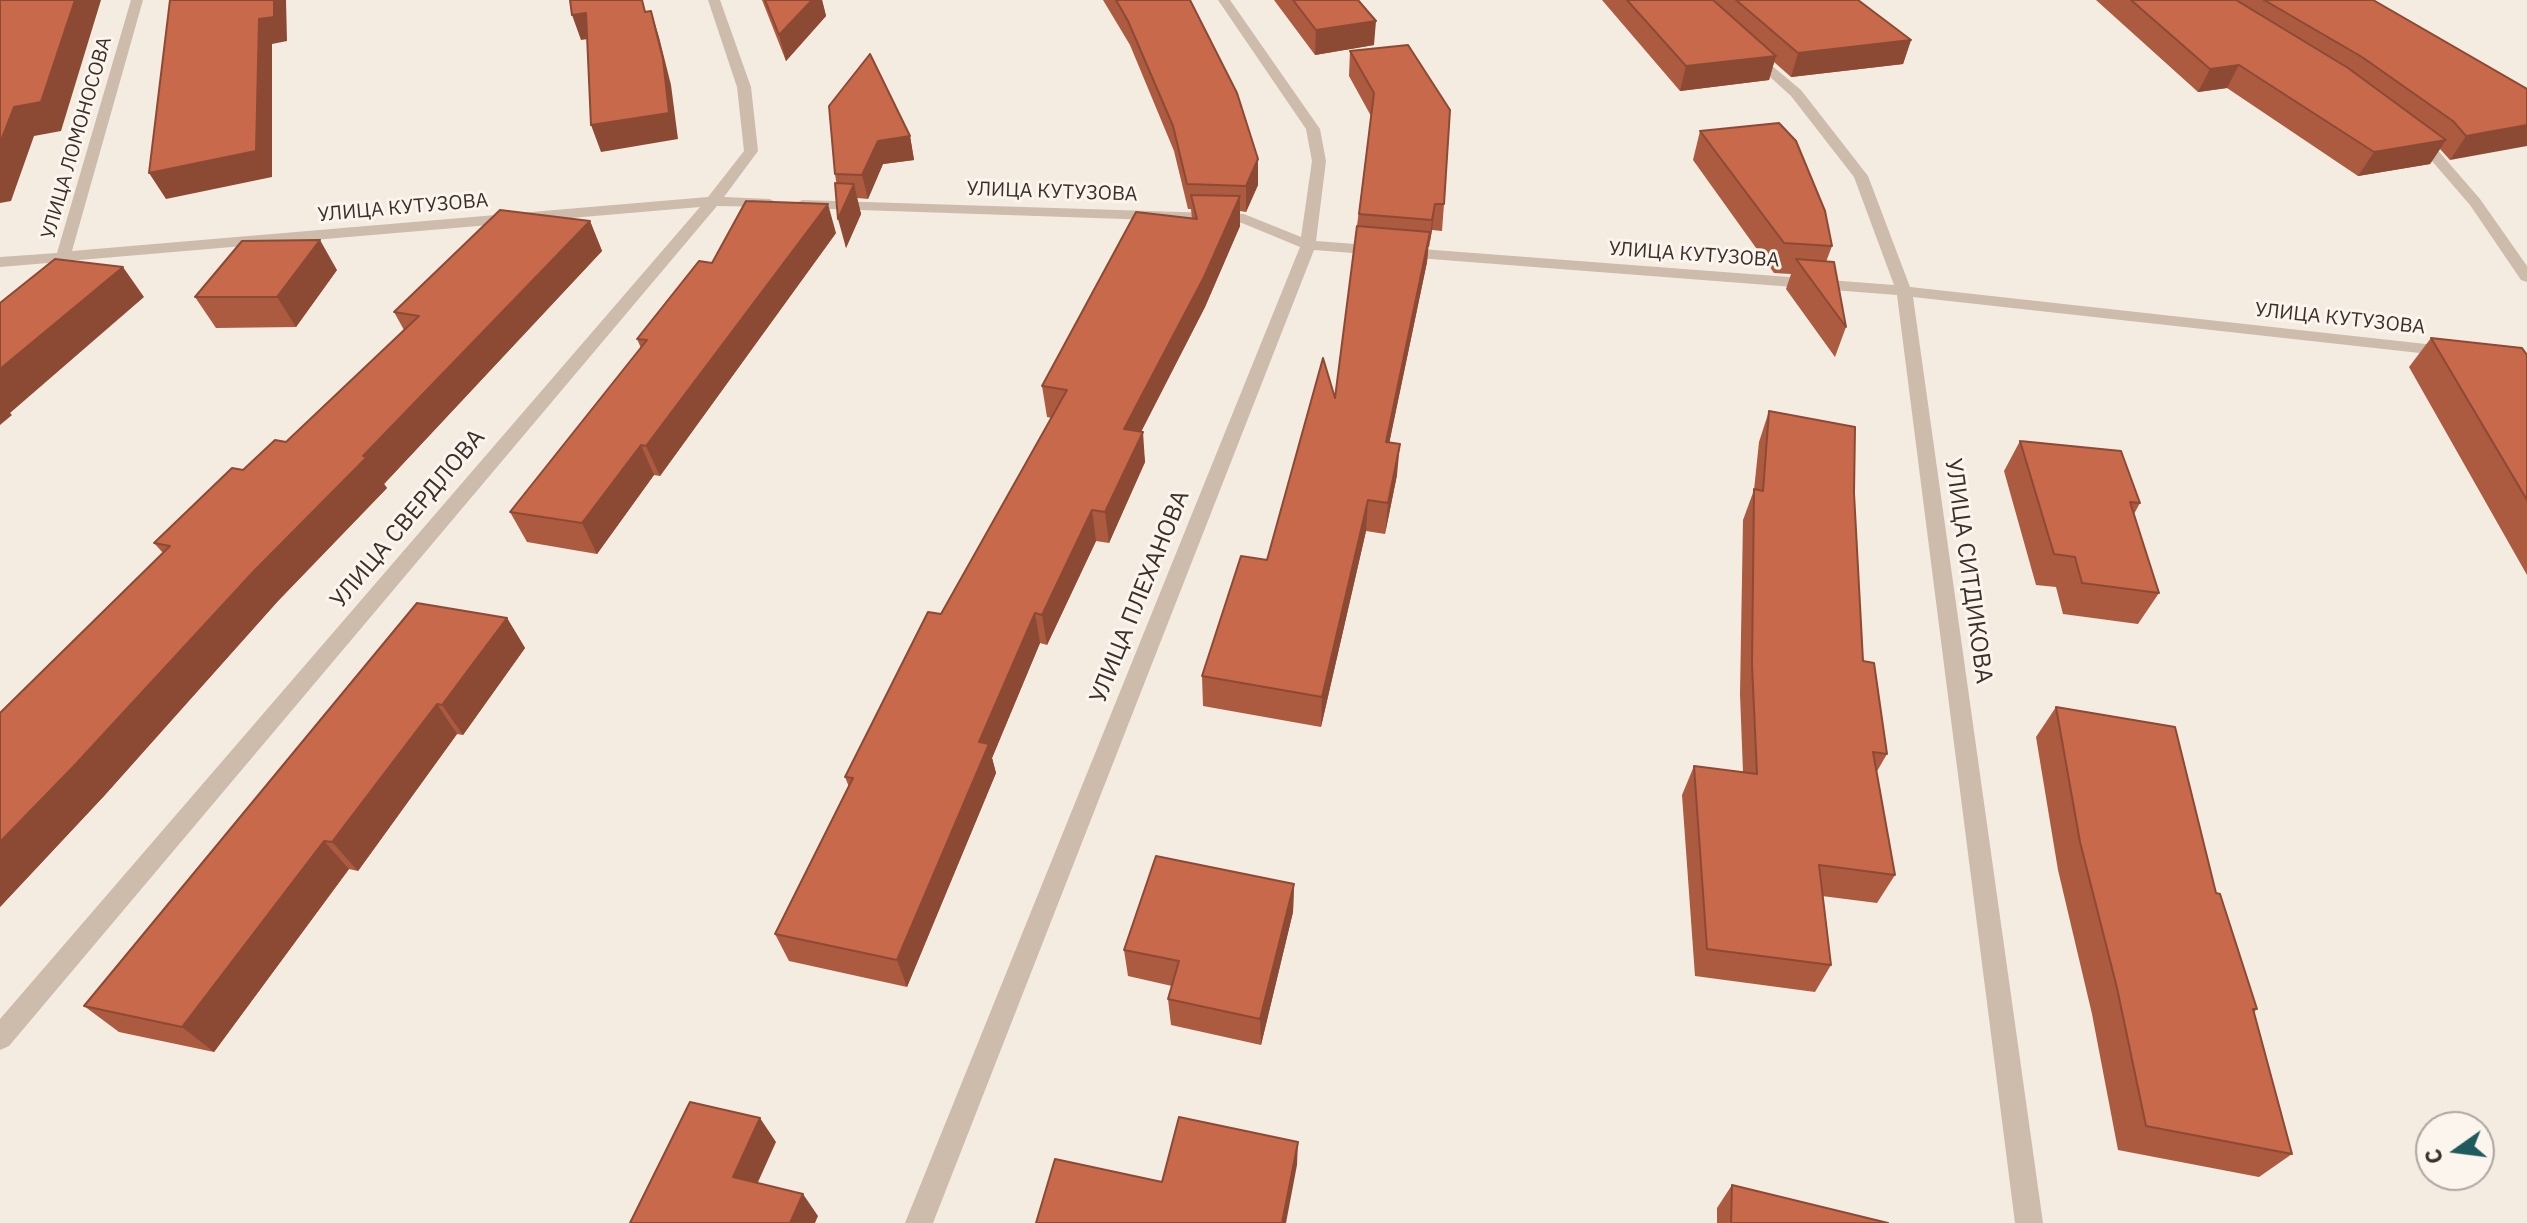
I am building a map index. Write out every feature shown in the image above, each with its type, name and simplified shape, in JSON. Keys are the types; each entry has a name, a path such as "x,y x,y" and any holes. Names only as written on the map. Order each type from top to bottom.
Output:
{"street":[{"name":"УЛИЦА ЛОМОНОСОВА","path":"38,276 63,257 137,0"},
{"name":"УЛИЦА СВЕРДЛОВА","path":"0,1038 713,201 751,151 744,87 714,0"},
{"name":"УЛИЦА ПЛЕХАНОВА","path":"919,1223 1308,245 1319,161 1313,129 1224,0"},
{"name":"УЛИЦА СИТДИКОВА","path":"1737,40 1796,93 1861,176 1904,291 2029,1223"},
{"path":"2404,131 2430,150 2475,202 2527,277"},
{"name":"УЛИЦА КУТУЗОВА","path":"0,262 713,201 1244,219 1308,245 1904,291 2465,353"}],"building":[{"path":"0,0 75,0 41,102 14,107 0,143"},
{"path":"170,0 274,0 274,17 259,19 256,151 149,173"},
{"path":"570,0 642,0 645,12 651,11 663,59 669,113 591,125 586,13 572,15"},
{"path":"765,0 812,0 779,35"},
{"path":"1116,0 1190,0 1237,93 1258,159 1246,186 1187,184 1173,126"},
{"path":"1293,0 1358,0 1376,21 1316,30"},
{"path":"1627,0 1713,0 1776,56 1686,66"},
{"path":"1736,0 1858,0 1911,40 1798,53"},
{"path":"2131,0 2236,0 2348,68 2446,140 2374,152 2239,65 2210,69"},
{"path":"2264,0 2373,0 2527,89 2527,125 2466,136 2453,121 2362,57"},
{"path":"1408,45 1450,110 1444,204 1435,204 1432,220 1359,214 1374,93 1350,51"},
{"path":"870,54 910,136 878,141 862,175 835,174 829,106"},
{"path":"1779,123 1796,141 1825,211 1832,246 1784,243 1700,131"},
{"path":"835,183 854,184 838,219"},
{"path":"1191,195 1240,196 1204,277 1124,429 1143,432 1105,512 1092,510 1042,615 1035,613 979,742 989,744 897,960 775,934 853,778 845,777 928,612 941,614 1067,390 1042,386 1136,212 1197,219"},
{"path":"746,201 828,204 646,446 641,445 582,523 510,512 647,340 637,339 699,261 712,263"},
{"path":"500,210 590,221 363,456 367,457 254,571 0,842 0,713 170,546 154,543 232,468 243,470 275,440 286,442 419,316 394,312"},
{"path":"1357,226 1430,232 1386,442 1400,444 1388,503 1368,500 1322,697 1202,676 1241,556 1267,560 1323,358 1335,398"},
{"path":"320,240 277,297 195,297 242,241"},
{"path":"55,259 123,267 0,369 0,303"},
{"path":"1796,259 1834,262 1846,327"},
{"path":"2431,338 2522,348 2527,355 2527,500"},
{"path":"1769,411 1855,427 1854,493 1863,661 1874,663 1887,754 1873,752 1895,875 1819,865 1831,965 1707,949 1694,766 1757,774 1752,664 1754,489 1763,491"},
{"path":"2020,441 2121,451 2140,503 2130,502 2159,593 2082,583 2075,557 2054,554"},
{"path":"417,603 507,618 332,842 324,841 182,1027 84,1006"},
{"path":"2056,707 2175,727 2216,893 2220,894 2257,1009 2253,1009 2292,1154 2146,1126 2117,988 2080,842"},
{"path":"1156,856 1294,884 1260,1019 1168,999 1179,961 1124,950"},
{"path":"690,1102 760,1118 733,1177 803,1194 790,1223 630,1223"},
{"path":"1179,1117 1298,1142 1282,1223 1036,1223 1055,1159 1162,1182"},
{"path":"1732,1185 1888,1223 1731,1223"}]}
